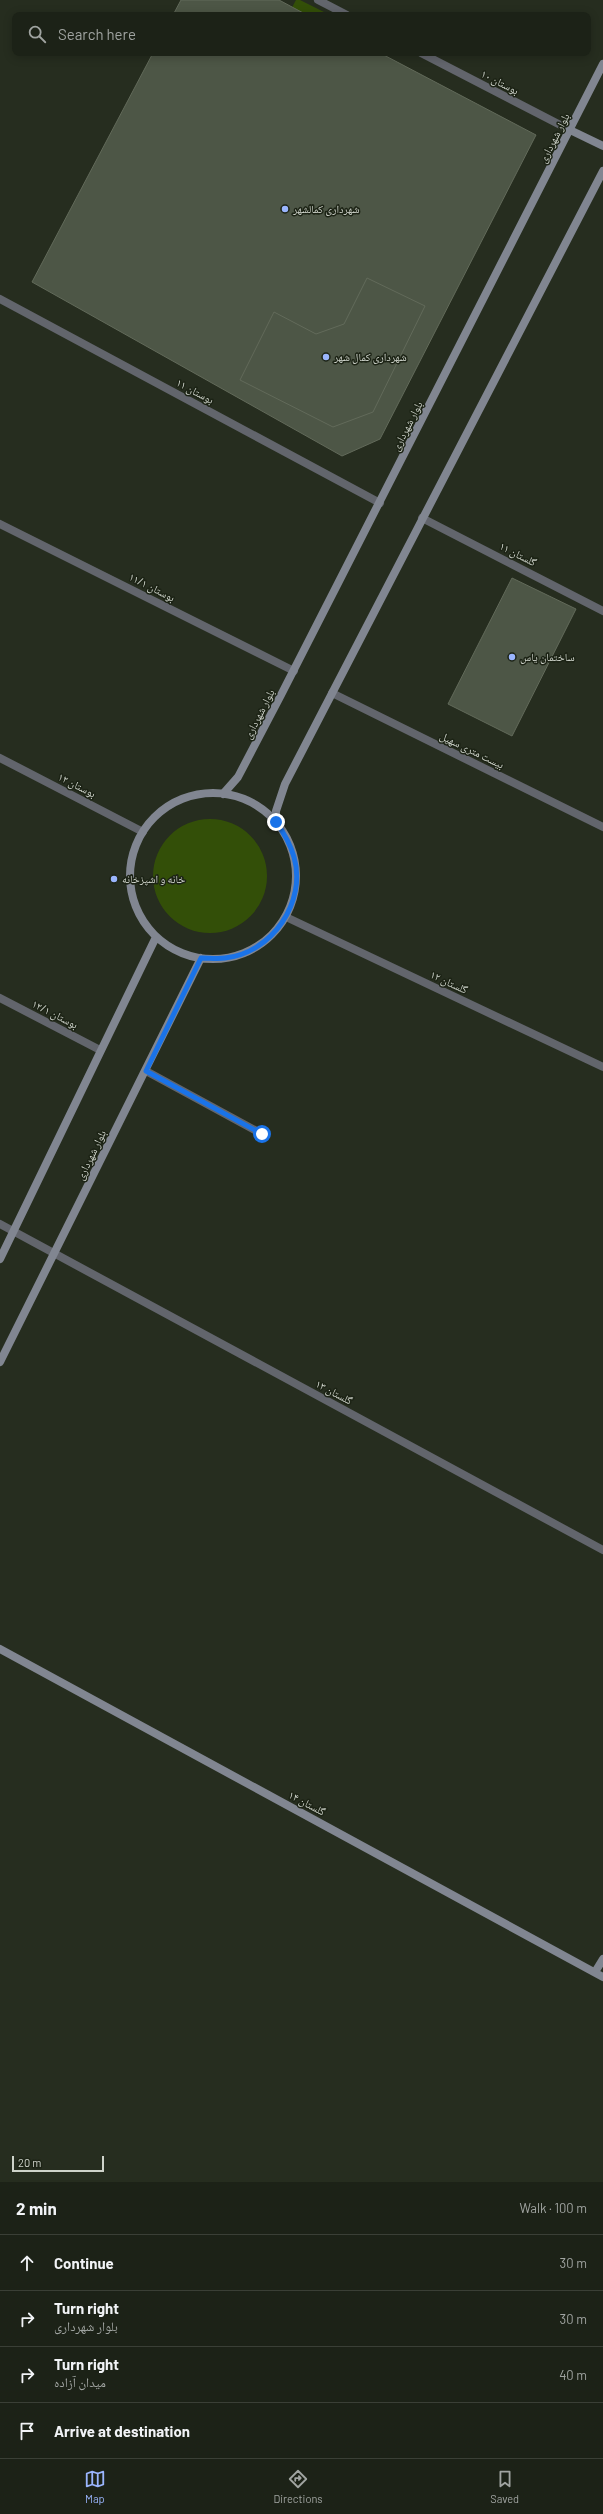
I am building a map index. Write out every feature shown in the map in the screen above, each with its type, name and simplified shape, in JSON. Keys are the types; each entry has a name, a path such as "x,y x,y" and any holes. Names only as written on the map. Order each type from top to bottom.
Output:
{"main road":[{"name":"بلوار شهرداری","path":"223,794 238,777 294,671 603,64"},
{"path":"570,130 603,146"},
{"path":"276,822 276,811 285,784 603,171"},
{"path":"204,794 223,794 243,798 261,808 276,822 288,838 295,858 297,878 294,898 286,917 271,937 250,951 226,958 201,958 177,951 156,937 142,919 133,898 131,883 133,853 143,832 155,817 169,806 186,798 204,794"},
{"path":"0,1259 156,937"},
{"name":"بلوار شهرداری","path":"0,1362 201,958"},
{"name":"گلستان ۱۴","path":"0,1649 603,1977"},
{"path":"595,1972 603,1959"}],"street":[{"path":"318,0 341,12"},
{"name":"بوستان ۱۰","path":"427,56 570,130"},
{"name":"بوستان ۱۱","path":"0,298 380,503"},
{"name":"گلستان ۱۱","path":"422,518 603,610"},
{"name":"بوستان ۱۱/۱","path":"0,524 294,671"},
{"name":"بیست متری سهیل","path":"332,693 603,827"},
{"name":"بوستان ۱۲","path":"0,758 143,832"},
{"name":"گلستان ۱۲","path":"286,917 603,1067"},
{"name":"بوستان ۱۲/۱","path":"0,998 100,1050"},
{"path":"146,1071 262,1134"},
{"name":"گلستان ۱۳","path":"0,1224 603,1550"}],"green space":[{"path":"296,0 300,0 324,12 290,12"},
{"path":"210,819 221,820 232,824 242,829 250,836 257,844 262,854 266,865 266,887 262,898 257,908 250,916 242,923 232,928 221,932 210,933 199,932 188,928 178,923 170,916 163,908 158,898 154,887 153,876 154,865 158,854 163,844 170,836 178,829 188,824 199,820"}],"building":[{"path":"181,0 279,0 301,12 175,12"},
{"name":"شهرداری کمالشهر","path":"151,56 386,56 536,135 380,439 342,456 32,282"},
{"name":"شهرداری کمال شهر","path":"367,278 425,306 373,412 333,427 240,380 274,312 316,334 344,324"},
{"name":"ساختمان یاس","path":"512,578 576,609 512,736 448,704"}],"place":[{"name":"شهرداری کمالشهر","path":"285,209"},
{"name":"شهرداری کمال شهر","path":"326,357"},
{"name":"ساختمان یاس","path":"512,657"},
{"name":"خانه و اشپزخانه","path":"114,879"}],"route":[{"path":"262,1134 146,1071 201,958 226,958 250,951 271,937 286,917 294,898 297,878 295,858 288,838 276,822"}]}
